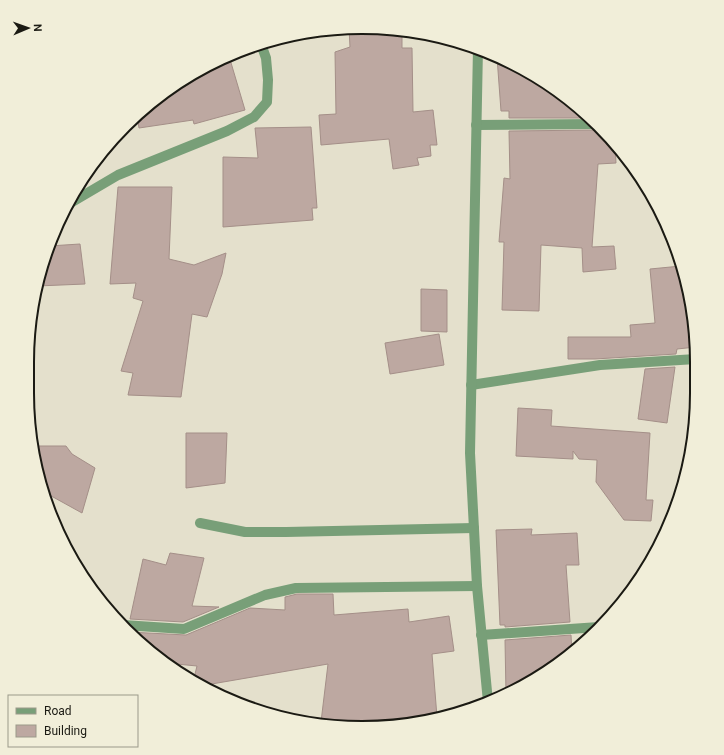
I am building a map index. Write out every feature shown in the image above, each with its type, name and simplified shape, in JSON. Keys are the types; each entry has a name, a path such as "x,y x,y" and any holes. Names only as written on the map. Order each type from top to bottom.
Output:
{"street":[{"path":"78,199 118,175 227,131 254,117 267,102 268,80 266,58 263,49"},
{"path":"478,55 470,453 481,635 487,696"},
{"path":"476,125 588,124"},
{"path":"471,385 600,365 690,359"},
{"path":"200,523 245,532 474,528"},
{"path":"131,625 184,629 265,595 296,588 478,586"},
{"path":"481,635 591,628"}],"building":[{"path":"362,34 402,37 402,48 412,48 413,112 433,110 437,145 430,145 431,156 417,158 419,165 393,169 389,139 321,145 319,115 336,114 335,52 350,47 349,35"},
{"path":"231,62 245,110 194,124 193,120 139,128 138,122 162,102 198,78"},
{"path":"497,63 544,89 581,118 509,118 509,111 501,111"},
{"path":"311,127 317,208 312,208 313,220 223,227 223,157 258,158 255,128"},
{"path":"594,130 616,154 616,163 598,164 592,247 614,246 616,269 583,272 582,248 541,245 539,311 502,310 504,242 499,242 504,178 510,179 509,131"},
{"path":"118,187 172,187 169,259 194,265 226,253 222,274 207,317 192,314 181,397 128,395 133,373 121,371 143,301 133,298 136,283 110,284"},
{"path":"80,244 85,284 43,286 55,246"},
{"path":"676,266 684,298 689,348 677,349 676,354 595,359 568,359 568,337 631,337 630,325 655,323 650,269"},
{"path":"421,289 447,290 447,332 421,331"},
{"path":"439,334 444,365 390,374 385,343"},
{"path":"675,367 667,423 638,419 645,369"},
{"path":"518,408 552,410 551,426 650,433 646,500 653,500 651,521 624,520 596,482 597,460 579,459 573,451 573,459 516,456"},
{"path":"186,433 227,433 225,483 186,488"},
{"path":"38,446 66,446 72,454 95,468 82,513 50,495"},
{"path":"532,529 531,535 577,533 579,565 566,565 570,622 505,627 505,625 500,625 496,530"},
{"path":"170,553 204,558 192,606 219,607 183,622 130,619 143,559 166,565"},
{"path":"297,594 333,594 334,615 408,609 409,622 449,616 454,651 432,654 437,712 383,720 362,721 321,718 328,664 211,684 195,675 197,666 177,664 138,632 186,635 250,608 285,610 285,597"},
{"path":"571,635 572,645 544,666 506,688 505,640"}]}
